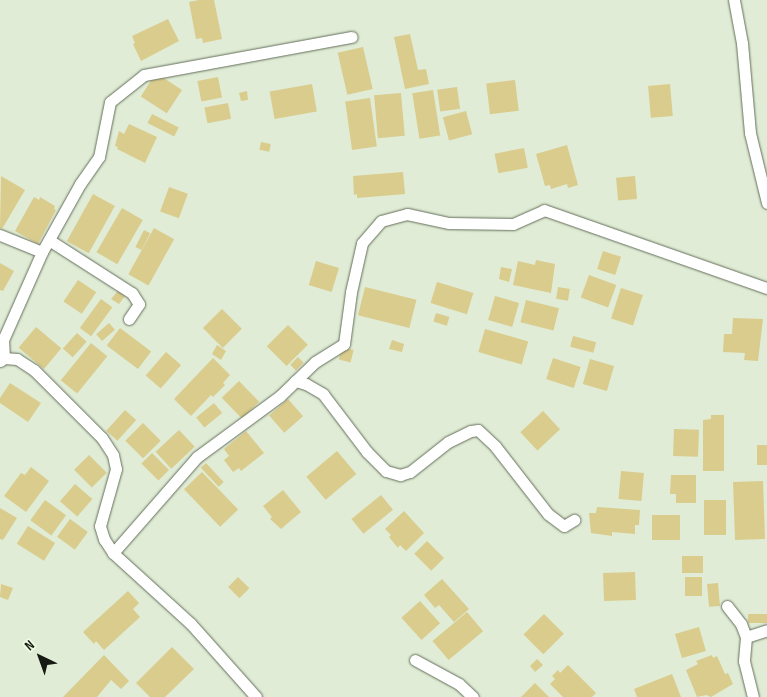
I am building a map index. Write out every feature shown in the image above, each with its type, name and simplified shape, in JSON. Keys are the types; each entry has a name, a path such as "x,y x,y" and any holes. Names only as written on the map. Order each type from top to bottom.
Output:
{"street":[{"path":"734,0 742,43 750,133 767,203"},
{"path":"256,697 191,624 113,553 104,539 100,526 105,501 116,469 113,455 102,438 34,370 17,359 2,359 3,340 42,252 99,157 110,102 144,75 352,38"},
{"path":"113,553 197,458 280,396 315,362 344,344 351,292 362,243 381,221 407,214 449,223 514,224 544,210 767,288"},
{"path":"0,234 42,252"},
{"path":"49,240 132,293 139,304 129,320"},
{"path":"295,382 306,384 322,394 367,452 386,471 400,475 410,472 448,442 471,431 478,430 495,446 548,514 564,526 574,520"},
{"path":"727,606 741,624 746,637 744,660 753,697"},
{"path":"746,637 767,630"},
{"path":"415,660 459,684 473,697"}],"building":[{"path":"214,0 222,39 203,43 202,38 196,39 189,2"},
{"path":"168,19 179,41 141,61 133,44 135,43 132,36"},
{"path":"410,34 418,70 426,69 429,84 405,89 394,37"},
{"path":"363,47 373,89 347,95 338,53"},
{"path":"156,73 182,90 167,113 141,96"},
{"path":"218,77 222,98 201,102 197,81"},
{"path":"515,80 519,111 490,114 486,84"},
{"path":"312,84 317,112 275,119 270,91"},
{"path":"670,84 673,116 651,118 648,86"},
{"path":"457,87 460,109 440,112 437,90"},
{"path":"433,90 440,135 419,139 412,93"},
{"path":"247,91 248,100 241,101 239,93"},
{"path":"401,93 405,136 378,138 374,95"},
{"path":"370,98 377,147 352,150 345,101"},
{"path":"228,103 231,119 207,123 204,108"},
{"path":"466,111 472,134 449,140 443,117"},
{"path":"152,114 179,128 174,137 147,123"},
{"path":"129,124 157,137 145,163 117,149 118,147 115,146 119,131 124,134"},
{"path":"261,142 271,144 269,152 259,150"},
{"path":"567,145 578,185 568,188 567,184 551,189 550,185 545,186 536,154"},
{"path":"524,148 528,168 498,173 495,154"},
{"path":"403,172 405,194 357,198 357,194 354,195 353,176"},
{"path":"1,176 25,190 2,229 0,228"},
{"path":"635,176 637,199 618,201 616,178"},
{"path":"169,187 188,194 179,218 160,211"},
{"path":"93,194 115,206 89,253 67,241"},
{"path":"34,197 39,200 40,197 55,206 54,209 56,210 38,244 15,231"},
{"path":"122,208 143,220 117,264 97,252"},
{"path":"154,228 174,239 148,286 128,274"},
{"path":"144,230 150,233 142,250 135,247"},
{"path":"603,251 621,257 615,275 597,269"},
{"path":"536,260 555,264 551,293 513,285 518,261 535,265"},
{"path":"316,261 339,268 332,292 309,285"},
{"path":"0,263 14,271 3,291 0,290"},
{"path":"501,267 512,269 509,282 499,279"},
{"path":"589,275 616,285 608,307 581,298"},
{"path":"78,280 96,292 82,314 63,302"},
{"path":"437,282 473,293 467,314 431,303"},
{"path":"365,287 416,300 409,328 358,315"},
{"path":"558,287 570,289 568,301 556,299"},
{"path":"621,288 643,295 633,326 611,318"},
{"path":"118,291 125,296 119,304 111,299"},
{"path":"495,296 519,303 512,327 488,320"},
{"path":"101,299 112,307 91,336 80,328"},
{"path":"526,300 559,308 553,331 520,322"},
{"path":"222,309 242,329 223,348 203,328"},
{"path":"436,313 449,317 447,326 433,322"},
{"path":"733,318 763,319 758,361 744,360 745,353 723,352 724,334 732,334"},
{"path":"109,323 115,330 102,341 96,334"},
{"path":"288,325 308,345 287,366 267,346"},
{"path":"36,327 61,348 44,369 19,348"},
{"path":"120,328 151,351 138,369 107,346"},
{"path":"485,329 528,341 522,364 478,352"},
{"path":"77,333 87,342 73,357 63,349"},
{"path":"573,336 596,342 593,353 570,347"},
{"path":"392,340 404,344 402,352 389,349"},
{"path":"91,343 107,356 77,394 61,380"},
{"path":"217,345 226,351 221,360 212,354"},
{"path":"342,347 354,350 350,363 339,360"},
{"path":"166,352 181,365 161,389 146,375"},
{"path":"298,357 304,363 296,370 290,365"},
{"path":"213,358 230,375 223,383 225,385 213,397 211,395 191,416 174,399"},
{"path":"553,358 581,367 574,388 546,379"},
{"path":"590,359 614,366 607,391 583,384"},
{"path":"239,381 259,402 242,419 222,398"},
{"path":"10,383 41,403 28,422 0,403 0,398"},
{"path":"288,399 303,416 284,433 269,415"},
{"path":"214,403 222,413 204,428 196,417"},
{"path":"125,410 136,420 117,441 106,431"},
{"path":"543,411 560,429 537,450 520,432"},
{"path":"711,415 724,415 724,471 703,471 703,420 711,419"},
{"path":"143,423 161,441 143,458 125,441"},
{"path":"674,429 699,430 698,457 673,456"},
{"path":"179,430 195,447 171,469 156,452"},
{"path":"246,431 264,453 241,471 239,468 233,472 224,460 229,456 224,449"},
{"path":"757,445 767,445 767,465 757,465"},
{"path":"337,451 356,474 326,500 306,477"},
{"path":"152,453 169,470 158,481 141,464"},
{"path":"89,455 107,473 92,488 74,470"},
{"path":"206,463 224,482 219,487 201,468"},
{"path":"31,467 49,481 26,512 4,496 21,473 25,475"},
{"path":"621,471 644,473 641,501 619,499"},
{"path":"202,472 238,509 220,527 184,489"},
{"path":"671,475 696,475 696,503 676,503 676,494 670,494"},
{"path":"763,481 765,539 735,540 733,482"},
{"path":"75,484 92,499 77,516 60,501"},
{"path":"283,490 301,512 281,529 270,519 272,517 263,506"},
{"path":"381,495 393,510 363,534 351,519"},
{"path":"45,500 66,515 51,536 30,520"},
{"path":"704,500 726,500 726,535 704,535"},
{"path":"597,507 640,510 639,525 635,525 635,534 612,532 612,536 591,533 589,513 596,513"},
{"path":"0,508 17,518 3,540 0,539"},
{"path":"404,511 424,533 406,551 400,545 398,548 389,537 391,535 385,529"},
{"path":"652,515 680,515 680,540 652,540"},
{"path":"70,519 88,532 75,550 57,537"},
{"path":"28,526 55,543 44,561 17,544"},
{"path":"427,541 444,558 431,571 414,554"},
{"path":"682,556 703,556 703,573 682,573"},
{"path":"635,572 636,600 604,601 603,573"},
{"path":"238,577 249,588 239,598 228,587"},
{"path":"685,577 702,577 702,596 685,596"},
{"path":"442,579 469,609 454,622 439,605 435,608 424,595"},
{"path":"718,583 720,606 709,607 707,584"},
{"path":"1,584 13,588 8,600 0,597"},
{"path":"128,591 139,603 133,609 140,617 104,650 96,641 94,644 83,632"},
{"path":"420,601 440,623 421,640 401,618"},
{"path":"467,612 483,631 449,660 433,641"},
{"path":"544,614 564,634 543,654 523,635"},
{"path":"748,614 767,614 767,623 748,623"},
{"path":"699,627 706,651 682,658 675,634"},
{"path":"172,647 194,669 165,697 150,697 136,683"},
{"path":"104,655 129,681 121,689 111,680 97,697 63,697"},
{"path":"712,655 713,658 717,656 725,674 728,673 733,684 711,697 706,695 697,697 686,670 698,664 696,661"},
{"path":"537,659 543,665 535,672 530,666"},
{"path":"568,665 596,693 592,697 563,697 550,684 555,679 552,676 558,670 560,673"},
{"path":"672,674 681,697 637,697 634,689"},
{"path":"535,683 549,697 521,697"}]}
